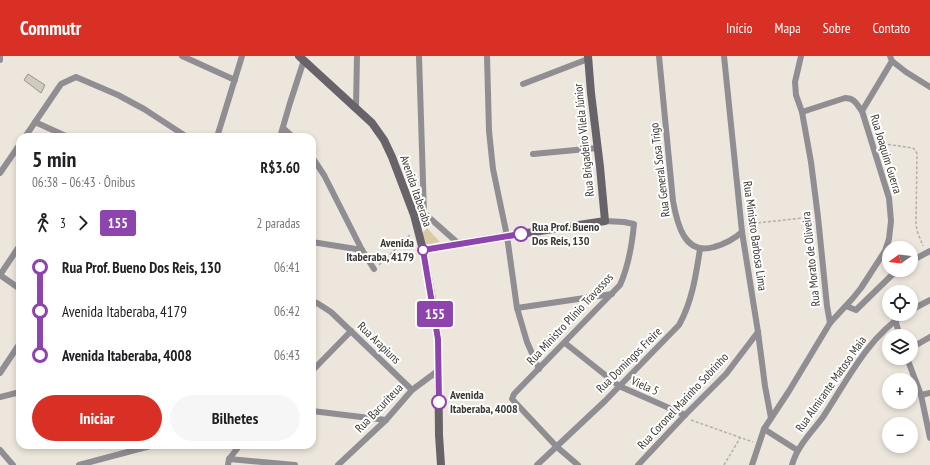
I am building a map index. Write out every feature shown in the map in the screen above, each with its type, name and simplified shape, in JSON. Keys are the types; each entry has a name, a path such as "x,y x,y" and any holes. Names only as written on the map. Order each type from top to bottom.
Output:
{"main road":[{"name":"Rua Brigadeiro Vilela Júnior","path":"588,57 605,221"},
{"name":"Avenida Itaberaba","path":"302,58 372,123 384,140 392,157 414,215 423,250 435,316 439,370 439,435 441,465"},
{"path":"423,250 605,221"}],"street":[{"path":"182,56 235,80"},
{"path":"218,133 242,56"},
{"path":"356,107 357,56"},
{"path":"419,56 424,212 458,244"},
{"path":"487,56 489,130 493,169 507,236 517,308 527,342 539,369"},
{"name":"Rua General Sosa Trigo","path":"659,56 673,201 677,222 684,237 693,246 700,249"},
{"name":"Rua Ministro Barbosa Lima","path":"724,56 741,225 765,386 772,418"},
{"name":"Rua Morato de Oliveira","path":"802,56 795,82 796,95 802,112 811,162 818,217 826,306 830,323"},
{"path":"523,84 588,57"},
{"path":"281,133 302,58"},
{"path":"862,111 891,58 906,72 930,87"},
{"path":"28,133 61,84 76,77 144,108 181,133"},
{"name":"Rua Joaquim Guerra","path":"802,112 845,98 851,98 854,100 862,111 889,198 891,221 889,239 885,251 861,288 830,323"},
{"path":"35,122 59,133"},
{"path":"283,128 289,133"},
{"path":"533,154 598,148"},
{"path":"0,173 16,150"},
{"path":"316,163 324,174 362,250 374,269"},
{"path":"414,215 424,212"},
{"name":"Rua Ministro Plínio Travassos","path":"557,447 512,399 514,394 566,343 620,285 627,270 632,246 634,224 605,221"},
{"path":"700,249 722,245 734,240 742,232"},
{"path":"316,243 362,250"},
{"name":"Rua Domingos Freire","path":"537,465 619,386 679,325 687,310 697,271 700,249"},
{"path":"16,251 0,275 16,286"},
{"path":"918,257 928,251"},
{"path":"846,306 854,310 857,309 890,277"},
{"path":"517,308 612,294"},
{"path":"918,306 930,300"},
{"name":"Rua Arapiuns","path":"316,303 331,312 412,390"},
{"name":"Rua Almirante Matoso Maia","path":"792,465 797,450 823,417 865,352 878,336 894,321"},
{"path":"752,465 764,429 830,323"},
{"path":"316,367 351,331"},
{"name":"Rua Coronel Marinho Sobrinho","path":"638,465 726,374 758,332"},
{"path":"918,344 930,338"},
{"name":"Viela 5","path":"566,343 619,386 684,416"},
{"path":"0,373 16,349"},
{"path":"910,365 921,395 930,438"},
{"name":"Rua Bacuriteua","path":"338,465 386,420 412,390 439,370"},
{"path":"0,396 16,393"},
{"path":"921,395 930,393"},
{"path":"316,411 386,420"},
{"path":"764,429 797,450"},
{"path":"557,447 578,465"},
{"path":"79,465 139,449"},
{"path":"229,462 237,449"},
{"path":"0,450 13,465"},
{"path":"229,462 295,465"}],"path":[{"path":"871,142 912,148 916,151 917,231 928,251"},
{"path":"741,225 818,217"},
{"path":"374,269 417,228"},
{"path":"684,416 740,438 760,444"},
{"path":"724,465 740,438"}],"shaded area":[{"path":"427,228 440,242 424,245 422,234"}],"building":[{"path":"28,74 45,85 41,93 24,80"}],"bus line":[{"name":"155","path":"439,402 438,339 423,250 521,234"}],"place":[{"name":"Rua Prof. Bueno Dos Reis, 130","path":"521,234"},
{"name":"Avenida Itaberaba, 4179","path":"423,250"},
{"name":"Avenida Itaberaba, 4008","path":"439,402"}]}
